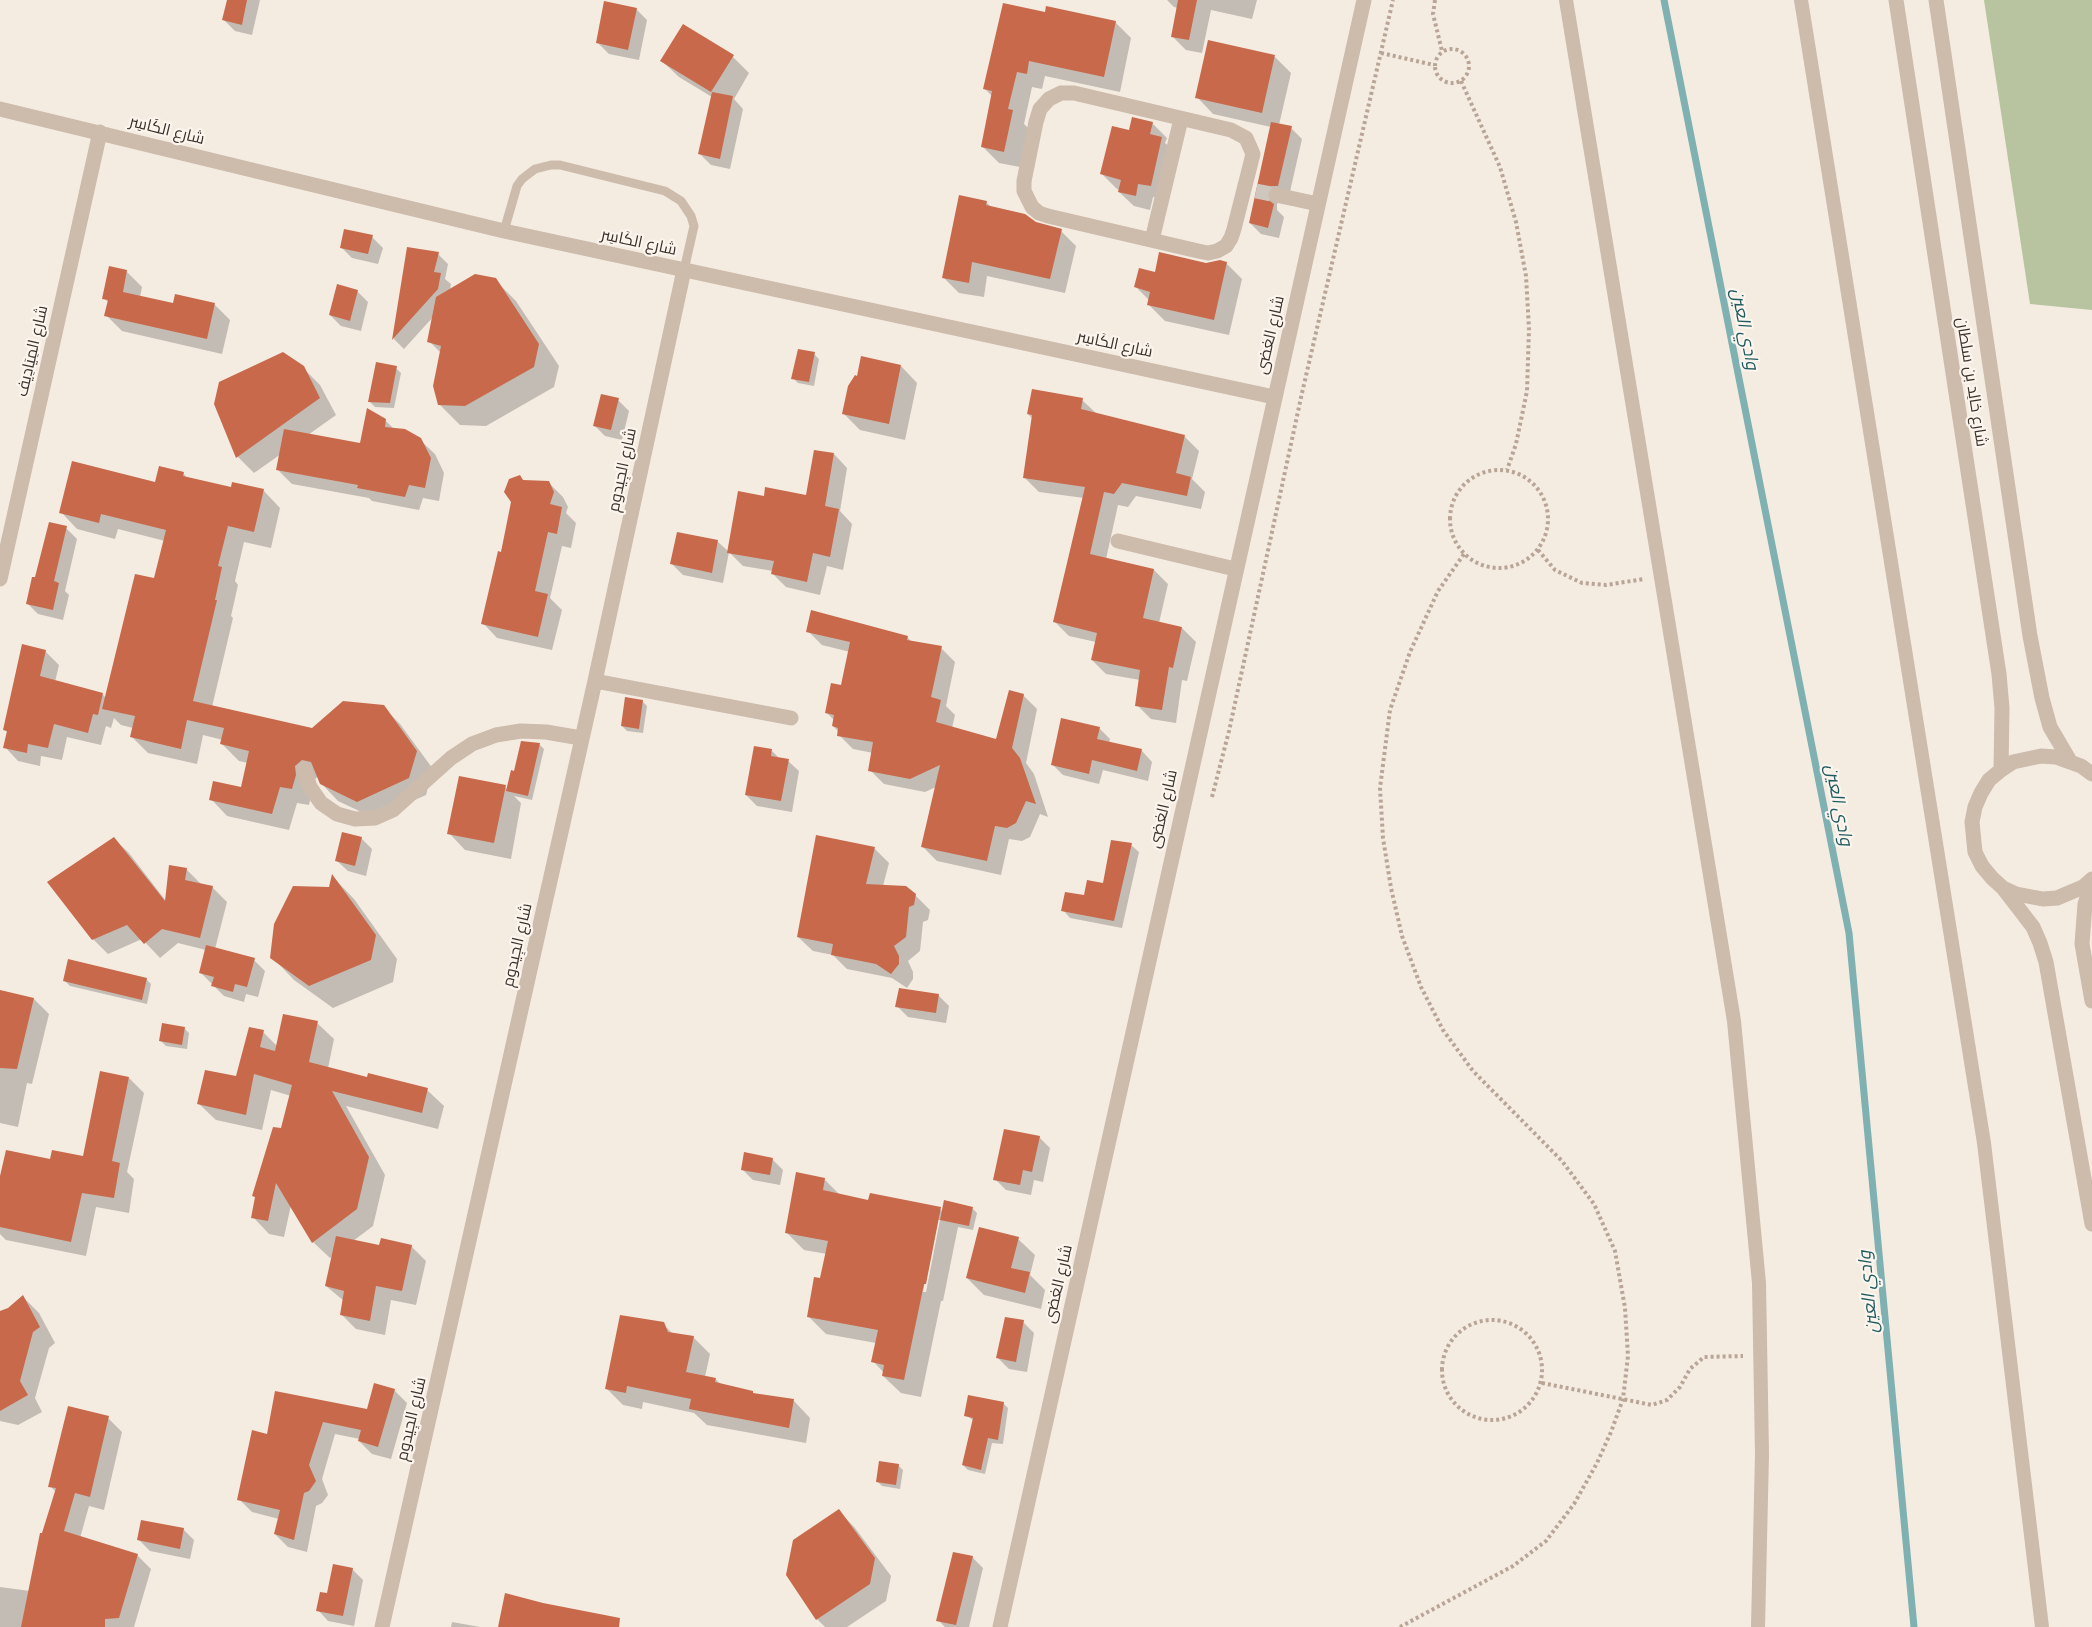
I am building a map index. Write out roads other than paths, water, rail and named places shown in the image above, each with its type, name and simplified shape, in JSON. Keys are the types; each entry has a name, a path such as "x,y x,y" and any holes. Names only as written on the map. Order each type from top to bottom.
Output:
{"street":[{"name":"شارع الغضى","path":"1000,1627 1364,0"},
{"path":"1566,0 1734,1021 1759,1283 1762,1454 1758,1627"},
{"path":"1801,0 1984,1143 2042,1627"},
{"name":"شارع خالِد بن سلطان","path":"1896,0 1999,674 2002,708 2001,770"},
{"name":"شارع خالِد بن سلطان","path":"1936,0 2030,636 2050,727 2070,761"},
{"path":"1061,93 1074,93 1181,119 1231,130 1246,138 1253,154 1251,190 1231,238 1226,246 1217,251 1208,253 1198,251 1048,216 1039,213 1026,199 1024,181 1036,122 1040,109 1049,99 1061,93"},
{"name":"شارع الكَاسِر","path":"0,109 504,231 1274,397"},
{"path":"1152,240 1181,119"},
{"name":"شارع المِيَادِيف","path":"0,579 100,132"},
{"path":"1276,195 1318,204"},
{"name":"شارع الجِيدوم","path":"382,1627 595,681 684,270"},
{"path":"1118,541 1235,569"},
{"path":"595,681 791,718"},
{"path":"304,769 310,787 321,803 337,814 356,819 375,818 393,810 451,758 472,744 496,735 521,731 546,732 581,738"},
{"path":"2092,774 2070,761 2042,756 2013,762 1989,780 1974,807 1972,822 1976,852 1992,878 2003,888 2033,927 2046,962 2092,1224"},
{"path":"2003,888 2029,898 2043,899 2071,893 2092,882"},
{"path":"2092,882 2085,904 2082,945 2092,1001"}],"lane":[{"path":"504,231 517,186 522,179 535,169 560,165 665,191 681,201 691,216 694,226 684,270"}],"waterway":[{"name":"وادي العين","path":"1664,0 1849,933 1914,1627"}],"tunnel":[{"path":"1256,191 1276,195"}]}
